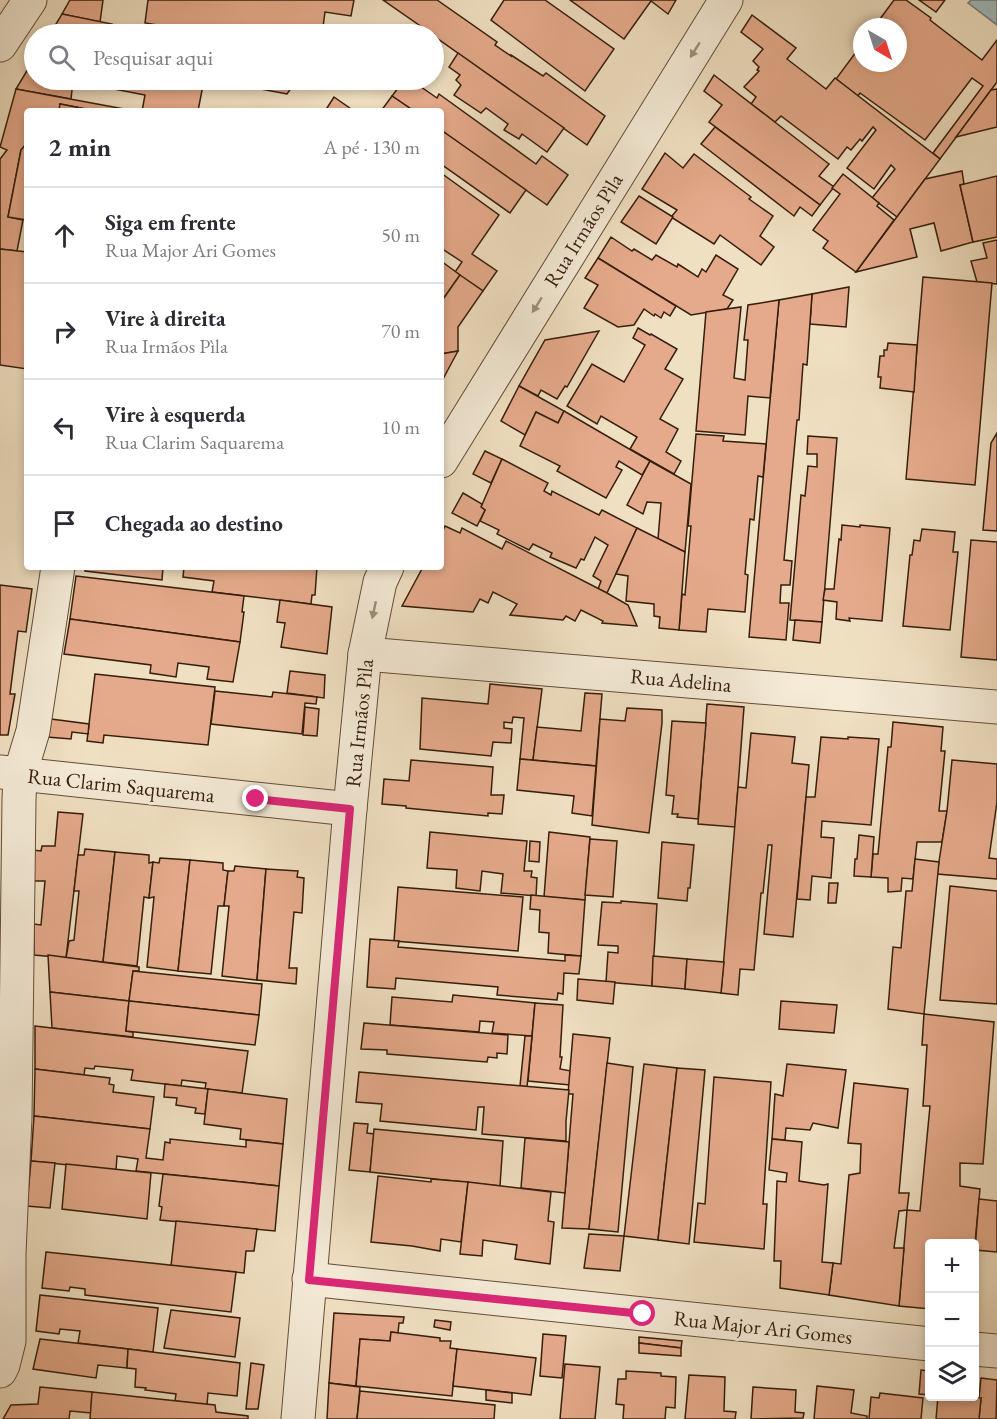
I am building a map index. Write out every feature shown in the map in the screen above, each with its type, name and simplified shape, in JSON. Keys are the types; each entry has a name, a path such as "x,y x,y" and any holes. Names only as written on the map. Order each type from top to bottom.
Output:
{"street":[{"path":"0,45 30,0"},
{"name":"Rua Irmãos Pìla","path":"444,456 726,0"},
{"path":"0,1371 9,1341 9,1254 15,1105 18,800 10,773 33,731 58,570"},
{"name":"Rua Irmãos Pìla","path":"298,1419 365,654 380,582 386,570"},
{"name":"Rua Adelina","path":"365,654 997,706"},
{"name":"Rua Clarim Saquarema","path":"10,773 350,809"},
{"name":"Rua Major Ari Gomes","path":"309,1280 925,1343"},
{"path":"979,1349 997,1351"}],"water":[{"path":"971,0 997,0 997,25 968,3"}],"building":[{"path":"70,0 103,0 100,22 62,14"},
{"path":"148,0 354,0 351,16 325,12 323,24 145,23"},
{"path":"383,0 437,0 497,42 495,45 543,76 546,73 605,116 587,145 444,43 444,24 418,24"},
{"path":"504,0 545,0 614,49 585,91 491,20"},
{"path":"570,0 676,0 668,14 651,1 624,39"},
{"path":"894,0 906,0 982,60 997,40 997,82 940,159 933,153 983,86 972,78 925,140 860,93 858,96 836,79 853,56 853,72 907,72 907,18 881,18"},
{"path":"919,0 945,0 936,12"},
{"path":"62,14 112,24 56,24"},
{"path":"752,15 796,48 787,59 826,89 835,78 940,159 897,217 872,198 895,169 891,165 874,189 847,168 876,130 873,127 862,141 860,139 851,150 847,147 838,159 781,116 775,122 751,104 756,97 744,87 759,71 757,70 759,67 753,61 763,49 741,32"},
{"path":"458,53 564,128 547,152 522,134 519,139 504,130 508,124 486,108 481,113 454,95 461,85 456,80 460,75 449,67"},
{"path":"714,75 829,164 819,176 834,187 820,205 709,122 722,105 704,91"},
{"path":"24,76 24,90 72,90 71,99 16,89"},
{"path":"16,89 119,108 81,108 60,104 59,108 24,108 24,146 21,150 8,217 23,220 17,251 0,249 0,159 7,150 0,147"},
{"path":"997,89 997,127 956,137 991,90"},
{"path":"119,90 202,90 199,108 143,108 145,95"},
{"path":"266,90 290,90 287,94"},
{"path":"396,90 425,90 437,98 439,94 536,164 542,156 568,175 547,205 444,132 444,108 410,108 392,96"},
{"path":"392,96 410,108 383,108"},
{"path":"334,97 350,108 327,108"},
{"path":"60,104 81,108 59,108"},
{"path":"715,127 820,205 812,216 800,207 794,216 701,144"},
{"path":"444,132 526,190 510,213 444,166"},
{"path":"24,146 24,220 8,217 21,150"},
{"path":"665,153 683,168 694,154 773,216 760,236 774,247 761,265 720,235 714,244 671,217 677,210 642,189"},
{"path":"962,171 964,184 960,185 973,242 941,251 934,223 910,229 917,257 856,272 925,179"},
{"path":"843,174 879,203 877,206 894,220 856,272 823,248 828,241 813,230 840,194 832,188"},
{"path":"444,175 499,215 472,254 497,271 483,291 455,272 462,262 444,250"},
{"path":"997,176 997,237 973,242 960,185"},
{"path":"639,196 673,217 656,244 621,222"},
{"path":"611,237 632,251 634,249 652,260 656,255 677,267 678,264 698,277 702,269 706,272 716,255 738,269 723,295 733,300 727,309 691,315 598,258"},
{"path":"997,240 997,284 977,282 971,261 987,258 983,243"},
{"path":"0,249 24,252 24,369 0,365"},
{"path":"598,258 676,306 670,316 664,312 661,318 644,309 634,325 618,327 584,308 598,285 585,278"},
{"path":"444,263 460,275 444,298"},
{"path":"460,275 483,291 458,327 458,351 444,353 444,298"},
{"path":"923,277 992,283 975,485 906,479"},
{"path":"849,287 846,327 810,324 812,294"},
{"path":"812,294 807,365 803,364 784,560 792,561 790,585 781,585 780,603 789,603 786,640 749,637 779,300"},
{"path":"779,300 770,398 748,396 745,435 696,431 706,312 741,307 734,378 745,380 748,340 744,340 748,305"},
{"path":"638,328 677,349 665,369 683,379 660,419 678,429 666,452 681,461 674,474 630,449 637,437 601,416 597,424 567,406 592,364 624,382 645,345 633,338"},
{"path":"599,331 567,387 565,386 557,399 541,390 538,396 519,386 545,340"},
{"path":"888,343 917,345 914,392 880,388 881,377 878,377 880,356 884,356"},
{"path":"458,351 444,377 444,353"},
{"path":"519,386 564,411 558,423 536,412 525,435 501,421"},
{"path":"564,411 650,461 642,475 619,461 616,467 622,470 606,498 557,471 560,466 520,446 536,412 558,423"},
{"path":"997,433 997,531 983,530 991,443"},
{"path":"696,434 724,436 723,441 766,444 763,477 758,476 754,520 750,519 745,574 748,575 745,612 708,609 706,632 679,630 682,594 685,595 691,526 688,526"},
{"path":"808,436 837,438 822,622 790,620 801,495 805,496 808,466 817,467 817,454 807,454"},
{"path":"485,451 502,459 491,483 473,474"},
{"path":"502,459 548,483 544,491 551,495 552,491 599,515 602,510 637,528 607,593 598,589 601,581 593,576 608,545 595,537 584,560 581,559 576,568 550,557 552,553 533,544 529,550 497,534 499,530 480,521 485,510 481,507"},
{"path":"650,461 691,484 685,552 658,539 661,503 647,502 643,514 627,505"},
{"path":"463,493 482,504 481,507 485,510 477,526 452,513"},
{"path":"842,525 890,528 882,621 836,619 837,602 823,600 825,589 834,589"},
{"path":"445,526 460,533 462,528 502,549 506,541 628,605 637,626 602,623 603,621 581,610 575,621 566,616 563,620 510,615 517,604 493,592 488,603 480,599 473,612 402,606 421,570 444,570"},
{"path":"637,528 685,552 679,630 659,628 660,617 654,616 654,604 626,601 628,576 616,574"},
{"path":"922,529 955,532 953,552 958,552 950,630 903,626 910,555 912,555 914,540 920,541"},
{"path":"971,540 997,542 997,660 961,657"},
{"path":"85,570 163,570 162,580"},
{"path":"184,570 317,570 315,595 312,595 311,604 212,592 214,581 183,577"},
{"path":"76,576 244,596 240,642 70,619"},
{"path":"0,585 32,589 26,632 18,631 10,694 15,694 8,735 0,735"},
{"path":"280,600 332,607 327,654 281,647 285,623 277,622"},
{"path":"70,619 240,642 233,682 207,679 209,667 178,663 176,677 150,673 151,665 64,654"},
{"path":"795,620 822,622 820,643 793,640"},
{"path":"290,671 325,675 324,698 287,693"},
{"path":"95,674 215,687 208,745 104,735 103,743 87,741"},
{"path":"490,684 542,689 533,760 520,759 524,718 513,717 512,723 504,722 504,728 512,729 511,743 493,742 491,756 420,749 422,698 488,704"},
{"path":"215,691 272,697 273,692 317,697 316,704 305,703 302,734 211,724"},
{"path":"585,693 602,694 596,766 533,760 537,727 581,731"},
{"path":"707,704 744,707 735,827 698,824"},
{"path":"305,707 319,709 317,736 303,735"},
{"path":"627,708 662,710 649,833 592,825 600,719 625,721"},
{"path":"51,719 89,724 88,734 72,732 71,739 47,737"},
{"path":"672,721 706,723 698,819 677,817 678,814 672,814 674,796 666,795"},
{"path":"893,722 943,727 941,751 945,751 939,811 947,811 942,842 917,842 913,879 902,878 901,891 888,892 888,878 871,877 873,854 878,854 888,747 891,747"},
{"path":"751,733 795,737 792,763 809,765 793,937 764,934 772,845 768,845 754,970 740,969 738,995 721,993 738,787 746,788"},
{"path":"821,737 879,739 871,825 822,821 821,837 834,838 831,878 812,876 810,900 797,899 806,797 815,797"},
{"path":"520,759 596,766 592,816 572,813 574,796 517,790"},
{"path":"411,760 493,767 491,795 504,795 502,814 488,813 488,816 382,804 384,779 409,781"},
{"path":"952,760 997,764 997,802 989,858 997,859 997,879 937,874"},
{"path":"58,812 83,814 66,958 34,955 34,924 41,925 45,881 34,881 33,850 41,851 42,846 55,846"},
{"path":"430,832 527,841 524,871 532,871 531,877 537,878 536,896 501,893 503,874 482,871 480,891 456,888 457,870 427,868"},
{"path":"549,832 590,837 585,900 544,897"},
{"path":"859,835 874,837 871,877 854,876"},
{"path":"590,839 617,841 613,897 585,895"},
{"path":"530,841 540,842 539,862 529,861"},
{"path":"662,842 694,845 687,901 658,898"},
{"path":"85,849 115,852 103,962 66,958 69,941 74,940 79,891 74,891 78,855 84,855"},
{"path":"115,852 149,855 149,863 153,862 149,898 144,897 137,966 103,962"},
{"path":"160,858 190,860 178,971 147,967 154,897 149,898 153,862 159,863"},
{"path":"915,859 939,862 924,1014 888,1009 893,947 901,948 906,891 912,891"},
{"path":"190,860 223,863 223,870 228,871 224,906 218,906 211,974 178,971"},
{"path":"235,866 266,869 257,980 222,976 229,906 224,906 228,871 234,871"},
{"path":"266,869 298,871 297,877 304,878 302,913 294,912 289,968 297,968 296,984 257,980"},
{"path":"829,883 838,883 836,903 828,903"},
{"path":"950,886 997,891 997,1004 940,1000"},
{"path":"398,887 523,897 518,951 394,941"},
{"path":"531,895 585,900 581,956 548,953 549,933 539,932 540,910 530,909"},
{"path":"621,901 657,904 652,986 606,982 608,952 618,953 618,946 598,945 602,902 621,903"},
{"path":"370,939 399,941 398,947 565,961 565,955 581,956 579,974 564,973 563,994 558,993 557,1000 497,995 498,987 396,978 395,989 367,987"},
{"path":"48,955 139,967 139,971 133,971 129,1001 50,992"},
{"path":"653,956 687,959 685,989 652,986"},
{"path":"687,959 724,962 721,993 685,989"},
{"path":"133,971 262,984 259,1015 129,1001"},
{"path":"578,979 615,982 613,1004 577,1000"},
{"path":"50,992 129,1001 126,1031 133,1032 133,1037 52,1028"},
{"path":"453,995 535,1003 532,1036 492,1033 494,1022 480,1021 479,1032 390,1025 392,997 452,1002"},
{"path":"129,1001 259,1015 255,1045 126,1031"},
{"path":"781,1001 837,1005 834,1033 779,1029"},
{"path":"535,1003 563,1005 560,1069 571,1071 570,1085 528,1081"},
{"path":"924,1014 994,1022 983,1164 960,1163 960,1186 980,1189 975,1239 925,1239 925,1309 899,1306 907,1210 920,1211 930,1106 923,1106 927,1045 922,1045"},
{"path":"364,1023 508,1035 507,1054 497,1053 497,1058 488,1057 487,1062 387,1054 387,1050 361,1049"},
{"path":"35,1026 248,1051 242,1093 205,1089 206,1083 182,1080 181,1086 131,1080 133,1070 95,1066 94,1069 85,1068 84,1075 35,1069"},
{"path":"573,1034 610,1038 589,1229 562,1228 573,1094 568,1094"},
{"path":"525,1036 532,1036 527,1087 520,1086"},
{"path":"607,1063 633,1067 618,1232 589,1229"},
{"path":"644,1064 677,1068 658,1240 624,1236"},
{"path":"787,1064 846,1070 838,1128 813,1123 810,1130 786,1128 785,1140 772,1139 775,1094 783,1096"},
{"path":"677,1068 705,1070 689,1244 658,1240"},
{"path":"35,1069 110,1078 109,1084 114,1085 113,1092 154,1097 150,1129 34,1116"},
{"path":"359,1072 569,1090 566,1141 482,1134 484,1107 478,1107 476,1130 380,1121 382,1104 356,1102"},
{"path":"714,1077 771,1082 763,1204 767,1204 764,1249 694,1242 698,1203 705,1204"},
{"path":"854,1083 908,1089 899,1193 909,1193 907,1210 899,1211 894,1248 904,1248 899,1306 829,1295 833,1263 841,1264 849,1175 860,1173 861,1144 848,1143"},
{"path":"165,1084 208,1089 205,1114 195,1113 196,1108 176,1105 177,1098 164,1097"},
{"path":"208,1089 287,1099 283,1144 240,1139 241,1129 204,1124"},
{"path":"34,1116 150,1129 146,1158 163,1160 165,1142 170,1143 170,1139 246,1147 246,1140 283,1144 279,1186 136,1171 138,1159 117,1156 116,1170 31,1161"},
{"path":"354,1123 368,1124 367,1133 374,1134 370,1172 349,1170"},
{"path":"374,1129 503,1141 500,1186 370,1172"},
{"path":"525,1138 569,1142 565,1193 521,1188"},
{"path":"772,1139 802,1142 799,1181 828,1184 822,1262 833,1263 829,1295 780,1288 781,1261 774,1261 777,1181 786,1182 787,1173 769,1170"},
{"path":"31,1161 55,1163 50,1208 27,1206"},
{"path":"66,1164 151,1173 147,1219 62,1209"},
{"path":"163,1174 279,1186 275,1231 160,1220 162,1207 159,1206"},
{"path":"378,1176 431,1182 431,1179 468,1182 461,1242 441,1239 440,1251 371,1242"},
{"path":"468,1182 551,1192 548,1221 554,1222 550,1264 515,1259 517,1245 483,1240 482,1256 460,1254"},
{"path":"979,1199 997,1201 997,1252 979,1250 979,1239 976,1239"},
{"path":"176,1221 257,1229 254,1251 246,1251 244,1273 171,1266"},
{"path":"589,1234 624,1236 620,1271 584,1268"},
{"path":"46,1252 236,1272 231,1312 85,1295 85,1289 70,1287 69,1291 42,1288"},
{"path":"40,1295 158,1308 153,1352 78,1343 80,1331 60,1329 59,1334 36,1331"},
{"path":"171,1310 240,1318 235,1357 164,1348"},
{"path":"334,1313 404,1317 403,1323 399,1323 398,1333 391,1332 390,1341 360,1339 356,1386 329,1383"},
{"path":"435,1320 451,1322 450,1330 434,1327"},
{"path":"391,1332 451,1341 450,1348 457,1349 452,1396 356,1386 360,1339 390,1341"},
{"path":"543,1334 566,1336 562,1378 540,1376"},
{"path":"639,1337 682,1341 681,1348 639,1343"},
{"path":"40,1339 128,1349 127,1368 98,1365 96,1378 33,1369"},
{"path":"639,1343 681,1348 681,1356 639,1353"},
{"path":"128,1349 240,1363 237,1396 208,1393 207,1405 175,1401 176,1394 135,1387 136,1369 127,1368"},
{"path":"457,1349 536,1358 531,1395 453,1386"},
{"path":"251,1363 264,1365 258,1409 246,1409"},
{"path":"565,1364 600,1367 595,1419 560,1419"},
{"path":"921,1370 925,1370 925,1395 919,1394"},
{"path":"626,1371 661,1373 661,1376 676,1377 675,1408 666,1407 665,1419 623,1419 624,1405 616,1404 618,1379 626,1379"},
{"path":"689,1375 725,1377 724,1411 736,1412 735,1419 685,1419"},
{"path":"981,1378 997,1380 996,1419 979,1419 981,1398 979,1398"},
{"path":"329,1383 360,1387 357,1419 327,1419"},
{"path":"817,1386 854,1390 851,1413 867,1416 867,1419 814,1419"},
{"path":"40,1387 92,1392 91,1413 70,1411 69,1419 3,1419 11,1405 38,1404"},
{"path":"753,1387 796,1390 795,1412 804,1413 803,1418 751,1419"},
{"path":"486,1390 512,1393 512,1403 486,1400"},
{"path":"360,1391 495,1405 494,1419 357,1419"},
{"path":"92,1392 215,1405 216,1412 248,1416 248,1419 90,1419"},
{"path":"880,1393 923,1398 921,1419 869,1419 871,1397 879,1398"},
{"path":"979,1398 981,1398 979,1419 936,1419 938,1401 979,1401"}],"route":[{"path":"256,799 350,809 309,1280 643,1314"}]}
